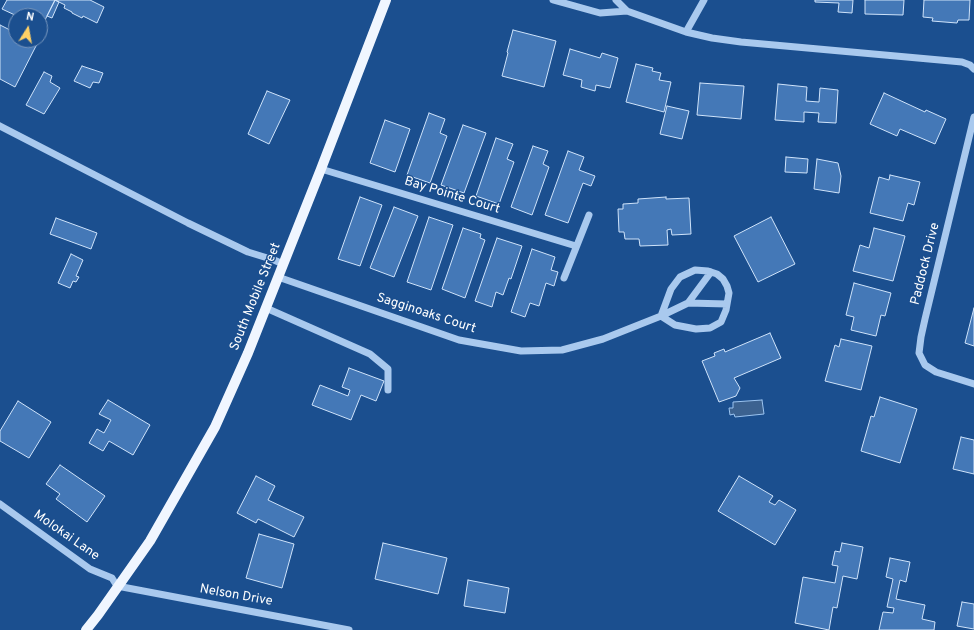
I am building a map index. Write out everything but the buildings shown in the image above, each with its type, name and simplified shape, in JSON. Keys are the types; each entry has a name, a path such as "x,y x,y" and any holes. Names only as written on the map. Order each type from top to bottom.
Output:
{"main road":[{"name":"South Mobile Street","path":"86,630 150,541 215,427 248,353 386,0"}],"street":[{"path":"553,0 600,13 628,11"},
{"path":"616,0 628,11 686,32 712,38 741,42 962,62 970,65 974,69"},
{"path":"686,32 704,0"},
{"name":"Paddock Drive","path":"974,117 925,319 919,353 925,365 936,372 974,384"},
{"path":"0,126 188,224 248,252 283,264"},
{"name":"Bay Pointe Court","path":"321,169 576,246"},
{"path":"564,278 589,215"},
{"path":"695,270 711,272 717,274 723,280 729,293 726,310 720,322 710,328 696,329 675,325 661,316 671,288 680,277 695,270"},
{"path":"688,303 711,272"},
{"name":"Sagginoaks Court","path":"278,277 459,340 521,351 562,350 603,339 661,316 688,303"},
{"path":"688,303 727,304"},
{"path":"266,308 370,354 388,369 388,390"},
{"name":"Molokai Lane","path":"0,504 90,569 112,578 117,586"},
{"name":"Nelson Drive","path":"117,586 350,630"}],"water":[{"path":"762,400 764,414 735,417 734,414 730,415 729,408 733,408 733,402"}]}
